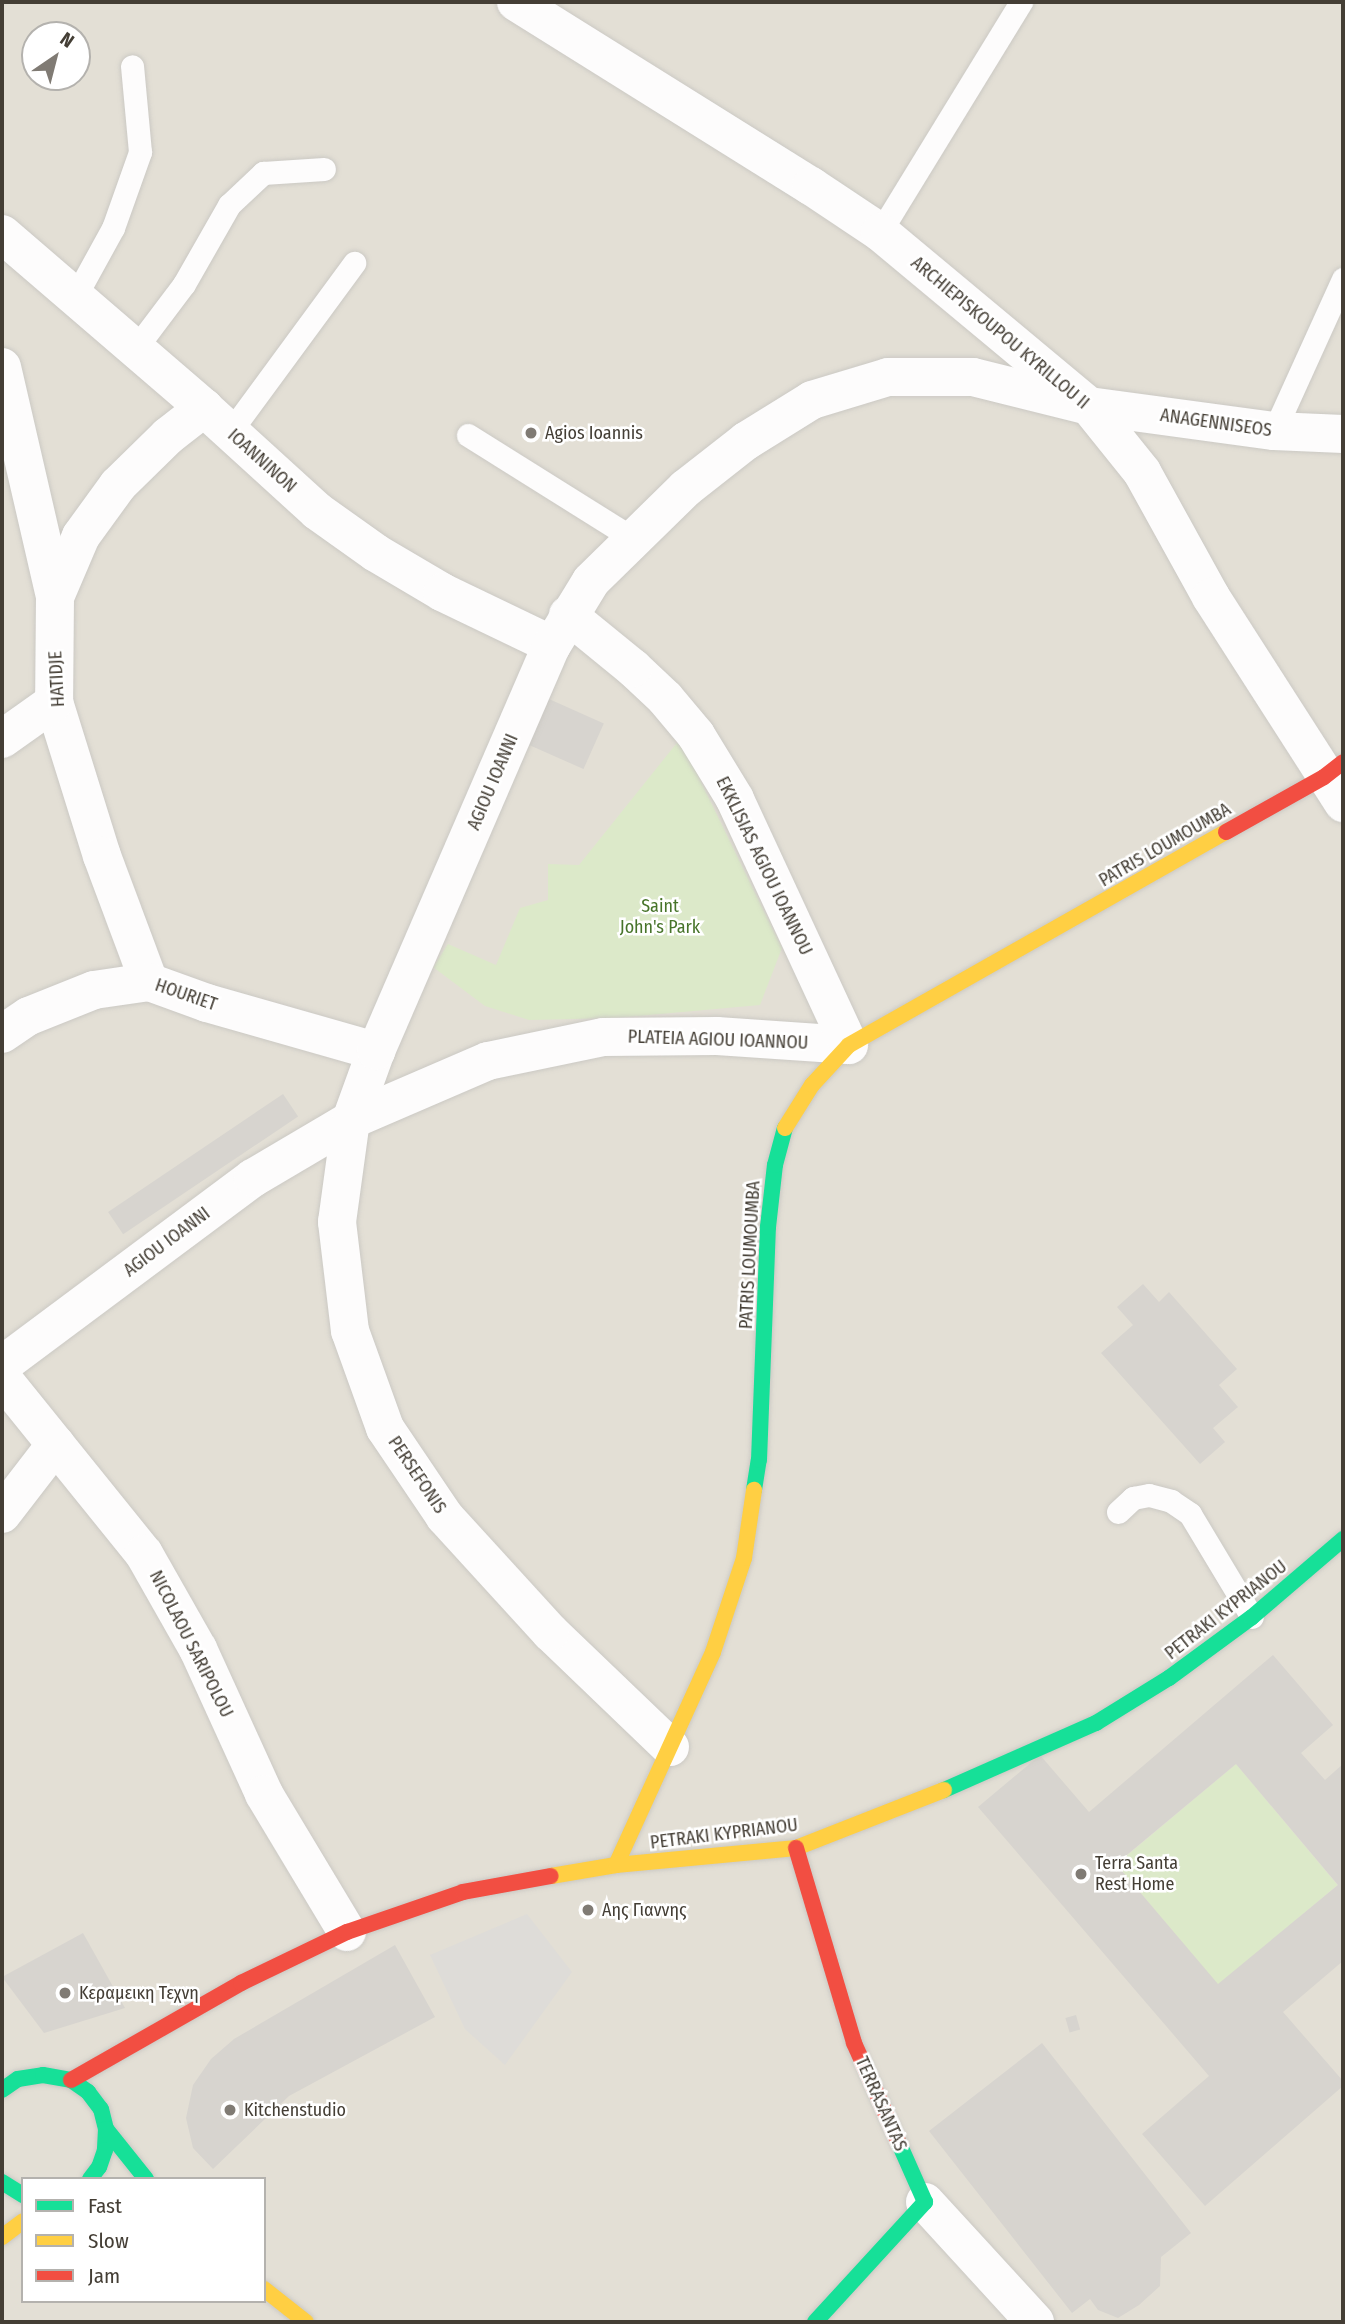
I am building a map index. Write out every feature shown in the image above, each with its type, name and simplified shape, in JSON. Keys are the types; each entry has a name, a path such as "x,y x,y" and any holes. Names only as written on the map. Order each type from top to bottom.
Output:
{"street":[{"name":"ARCHIEPISKOUPOU KYRILLOU II","path":"516,2 880,232 1089,406 1143,472 1211,597 1337,780"},
{"name":"IOANNINON","path":"2,234 217,420 317,511 376,552 442,592 560,630"},
{"name":"HATIDJE","path":"2,367 55,597 54,702 102,856 149,982"},
{"name":"AGIOU IOANNI","path":"2,1366 253,1178 351,1120 376,1052 560,630 590,582 686,488 746,441 812,400 888,377 973,377 1089,406"},
{"name":"ANAGENNISEOS","path":"1089,406 1274,431 1343,433"},
{"path":"55,597 81,536 118,485 169,436 217,420"},
{"name":"EKKLISIAS AGIOU IOANNOU","path":"560,630 641,675 695,735 735,799 849,1045"},
{"path":"2,739 54,702"},
{"name":"PATRIS LOUMOUMBA","path":"616,1866 713,1651 744,1558 759,1460 768,1227 775,1165 788,1121 812,1085 849,1045 1337,780"},
{"name":"HOURIET","path":"2,1034 29,1016 94,990 149,982 208,1003 376,1052"},
{"name":"PLATEIA AGIOU IOANNOU","path":"351,1120 488,1061 603,1037 717,1036 849,1045"},
{"name":"PERSEFONIS","path":"351,1120 337,1222 349,1331 385,1428 445,1517 550,1632 670,1747"},
{"name":"NICOLAOU SARIPOLOU","path":"2,1378 144,1554 198,1649 264,1794 347,1932"},
{"path":"2,1514 56,1444"},
{"name":"PETRAKI KYPRIANOU","path":"71,2080 240,1983 347,1932 463,1892 616,1866 796,1848 978,1777 1096,1723 1169,1678 1252,1617 1343,1539"},
{"name":"TERRASANTAS","path":"796,1848 853,2043 925,2202 1035,2322"},
{"path":"2,2089 18,2079 35,2075 71,2080 88,2092 101,2109 106,2129 106,2150 99,2168 92,2177"},
{"path":"106,2129 144,2177"},
{"path":"2,2182 21,2194"},
{"path":"815,2322 925,2202"},
{"path":"2,2237 21,2223"},
{"path":"266,2291 306,2322"}],"lane":[{"path":"880,232 1021,2"},
{"path":"75,297 113,228 140,152 132,66"},
{"path":"135,349 184,284 229,205 263,173 324,169"},
{"path":"217,420 354,263"},
{"path":"1274,431 1343,279"},
{"path":"468,435 634,539"},
{"path":"1118,1511 1133,1498 1149,1495 1171,1501 1190,1514 1252,1617"}],"shaded area":[{"path":"2,2 1343,2 1343,2322 2,2322"},
{"path":"527,1914 572,1972 505,2065 465,2029 430,1955"}],"green space":[{"name":"Saint John's Park","path":"680,739 782,948 760,1005 616,1018 529,1020 485,1006 433,967 448,944 496,965 520,908 548,900 548,864 579,865"},
{"path":"1236,1764 1338,1885 1218,1985 1116,1864"}],"building":[{"path":"549,699 604,723 583,769 529,745"},
{"path":"283,1094 298,1116 123,1234 108,1212"},
{"path":"1143,1284 1159,1302 1169,1292 1237,1369 1219,1385 1238,1407 1213,1428 1225,1442 1200,1464 1101,1353 1133,1325 1117,1307"},
{"name":"Terra Santa Rest Home","path":"1273,1655 1333,1725 1301,1753 1325,1780 1343,1764 1343,1961 1283,2012 1343,2081 1343,2086 1205,2206 1142,2134 1209,2076 978,1807 1040,1755 1089,1812","holes":["1236,1764 1338,1885 1218,1984 1116,1864"]},
{"name":"Κεραμεικη Τεχνη","path":"83,1933 125,2008 44,2033 2,1977"},
{"path":"395,1945 435,2017 289,2096 213,2169 193,2148 186,2118 193,2085 211,2059 234,2039"},
{"path":"1076,2015 1080,2029 1070,2032 1065,2018"},
{"path":"1042,2043 1191,2233 1161,2257 1160,2286 1139,2305 1118,2318 1098,2310 1090,2299 1072,2313 929,2131"}],"traffic: fast":[{"path":"754,1490 759,1460 768,1227 775,1165 785,1128"},
{"path":"944,1790 1096,1723 1169,1678 1252,1617 1343,1539"},
{"path":"2,2090 18,2079 43,2075 71,2080 88,2092 101,2109 106,2129 105,2150 99,2167 92,2177"},
{"path":"106,2129 144,2177"},
{"path":"815,2322 925,2202 898,2141"},
{"path":"2,2182 21,2194"}],"traffic: slow":[{"path":"785,1128 812,1085 849,1045 1226,832"},
{"path":"616,1865 713,1652 744,1558 754,1490"},
{"path":"551,1876 616,1865 796,1848 944,1790"},
{"path":"2,2237 21,2223"},
{"path":"266,2291 306,2322"}],"traffic: jam":[{"path":"1226,832 1324,777 1343,762"},
{"path":"796,1848 854,2043 898,2141"},
{"path":"71,2080 241,1983 347,1932 463,1892 551,1876"}],"place":[{"name":"Agios Ioannis","path":"531,433"},
{"name":"Terra Santa Rest Home","path":"1081,1874"},
{"name":"Αης Γιαννης","path":"588,1910"},
{"name":"Κεραμεικη Τεχνη","path":"65,1993"},
{"name":"Kitchenstudio","path":"230,2110"}]}
